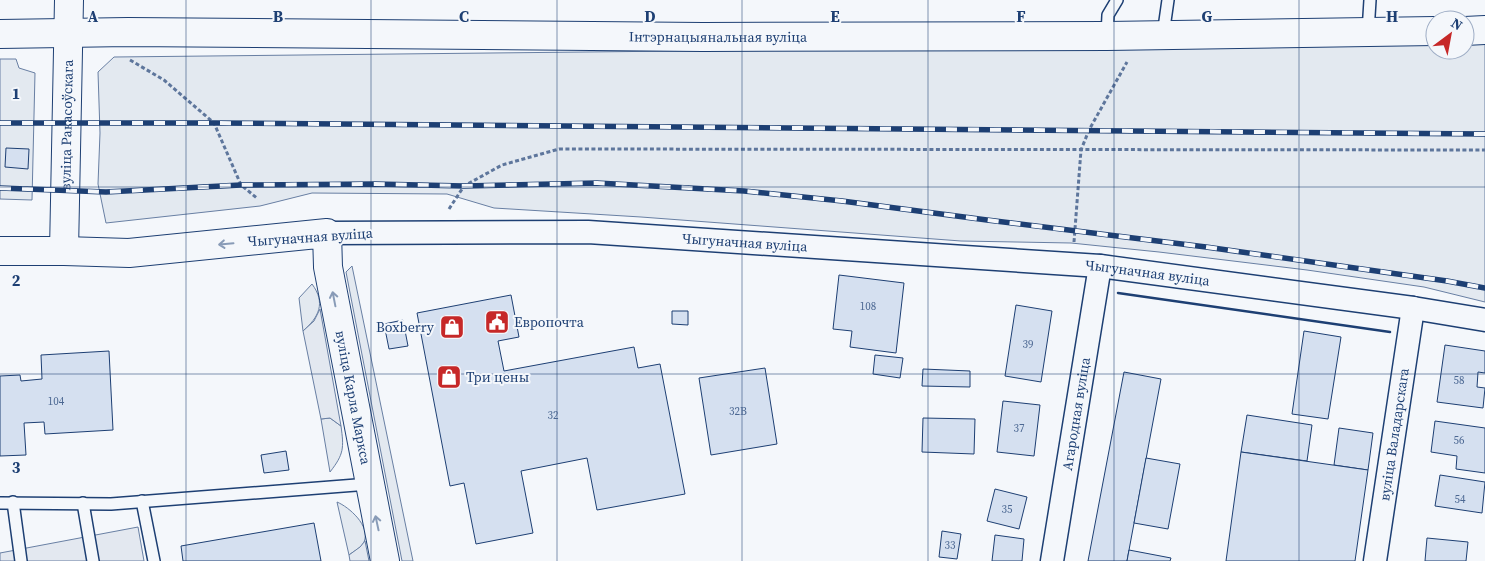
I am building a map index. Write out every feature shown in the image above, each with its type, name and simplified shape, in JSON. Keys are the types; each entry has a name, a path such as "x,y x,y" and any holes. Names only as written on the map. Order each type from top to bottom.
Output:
{"street":[{"name":"вуліца Ракасоўскага","path":"64,251 69,0"},
{"name":"Інтэрнацыянальная вуліца","path":"0,34 270,32 702,37 1107,36 1425,31"},
{"name":"Чыгуначная вуліца","path":"0,251 129,253 326,233 588,232 1100,266 1413,308 1485,320"},
{"name":"вуліца Карла Маркса","path":"326,233 328,267 385,561"},
{"name":"Агародная вуліца","path":"1052,561 1100,266"},
{"name":"вуліца Валадарскага","path":"1375,561 1413,308"}],"lane":[{"path":"1107,36 1108,15 1117,0"},
{"path":"1163,35 1168,0"},
{"path":"1368,32 1370,0"},
{"path":"0,503 111,504 369,484"},
{"path":"142,501 154,561"},
{"path":"13,502 20,561"},
{"path":"83,503 93,561"}],"path":[{"path":"1074,265 1074,231 1081,150 1089,130 1130,56"},
{"path":"130,59 164,80 214,123 241,185 258,199"},
{"path":"434,232 464,186 502,165 559,149 1485,150"}],"shaded area":[{"path":"1425,43 1425,60 1475,60 1475,43 1485,43 1485,302 1424,287 1307,270 1159,252 1071,243 961,241 494,208 447,194 312,193 260,206 106,223 98,184 100,133 98,72 114,57"},
{"path":"0,59 16,59 19,68 35,73 32,200 0,199"},
{"path":"352,266 413,561 402,561 346,272"},
{"path":"312,284 319,297 320,304 317,315 303,331 299,298"},
{"path":"320,309 341,426 330,418 321,419 303,331 314,321"},
{"path":"330,418 341,426 343,445 338,460 330,472 321,419"},
{"path":"337,502 358,518 364,530 364,542 349,555"},
{"path":"138,527 144,561 0,561 0,553"},
{"path":"365,541 369,561 350,561 349,555"}],"building":[{"path":"6,148 29,149 28,169 5,167"},
{"path":"839,275 904,283 896,353 850,347 852,331 833,329"},
{"path":"511,295 519,337 498,341 504,371 634,347 638,368 660,364 685,494 597,510 587,458 521,471 533,533 476,544 464,483 450,486 417,313"},
{"path":"1016,305 1052,311 1041,382 1005,376"},
{"path":"672,311 688,311 688,325 672,324"},
{"path":"403,320 408,346 389,349 384,324"},
{"path":"1304,331 1341,337 1328,419 1292,414"},
{"path":"1445,345 1485,351 1485,373 1478,372 1477,387 1485,388 1483,408 1437,402"},
{"path":"109,351 113,430 45,434 44,422 24,423 26,455 0,456 0,376 20,375 21,381 42,379 41,355"},
{"path":"875,355 903,358 900,378 873,374"},
{"path":"765,368 777,444 711,455 699,378"},
{"path":"923,369 970,371 970,387 922,386"},
{"path":"1124,372 1161,379 1127,561 1088,561"},
{"path":"1003,401 1040,405 1034,456 997,452"},
{"path":"1247,415 1312,425 1307,461 1241,452"},
{"path":"923,418 975,419 974,454 922,452"},
{"path":"1435,421 1485,428 1485,473 1456,469 1457,456 1431,452"},
{"path":"1339,428 1373,433 1368,470 1334,465"},
{"path":"286,451 289,470 264,473 261,455"},
{"path":"1241,452 1368,470 1355,561 1226,561"},
{"path":"1146,458 1180,464 1168,529 1134,523"},
{"path":"1440,475 1485,482 1482,513 1435,506"},
{"path":"995,489 1027,497 1019,529 987,521"},
{"path":"314,523 321,561 183,561 181,546"},
{"path":"942,531 961,534 957,559 939,557"},
{"path":"995,535 1024,539 1022,561 992,561"},
{"path":"1427,538 1468,542 1466,561 1425,561"},
{"path":"1129,550 1171,558 1170,561 1127,561"}],"railway":[{"path":"0,123 214,123 1485,134"},
{"path":"0,188 106,192 241,185 375,184 464,186 597,183 744,191 842,201 1206,247 1485,288"}],"wall":[{"path":"1118,293 1390,332"}],"place":[{"name":"Европочта","path":"497,322"},
{"name":"Boxberry","path":"452,327"},
{"name":"Три цены","path":"449,377"}]}
